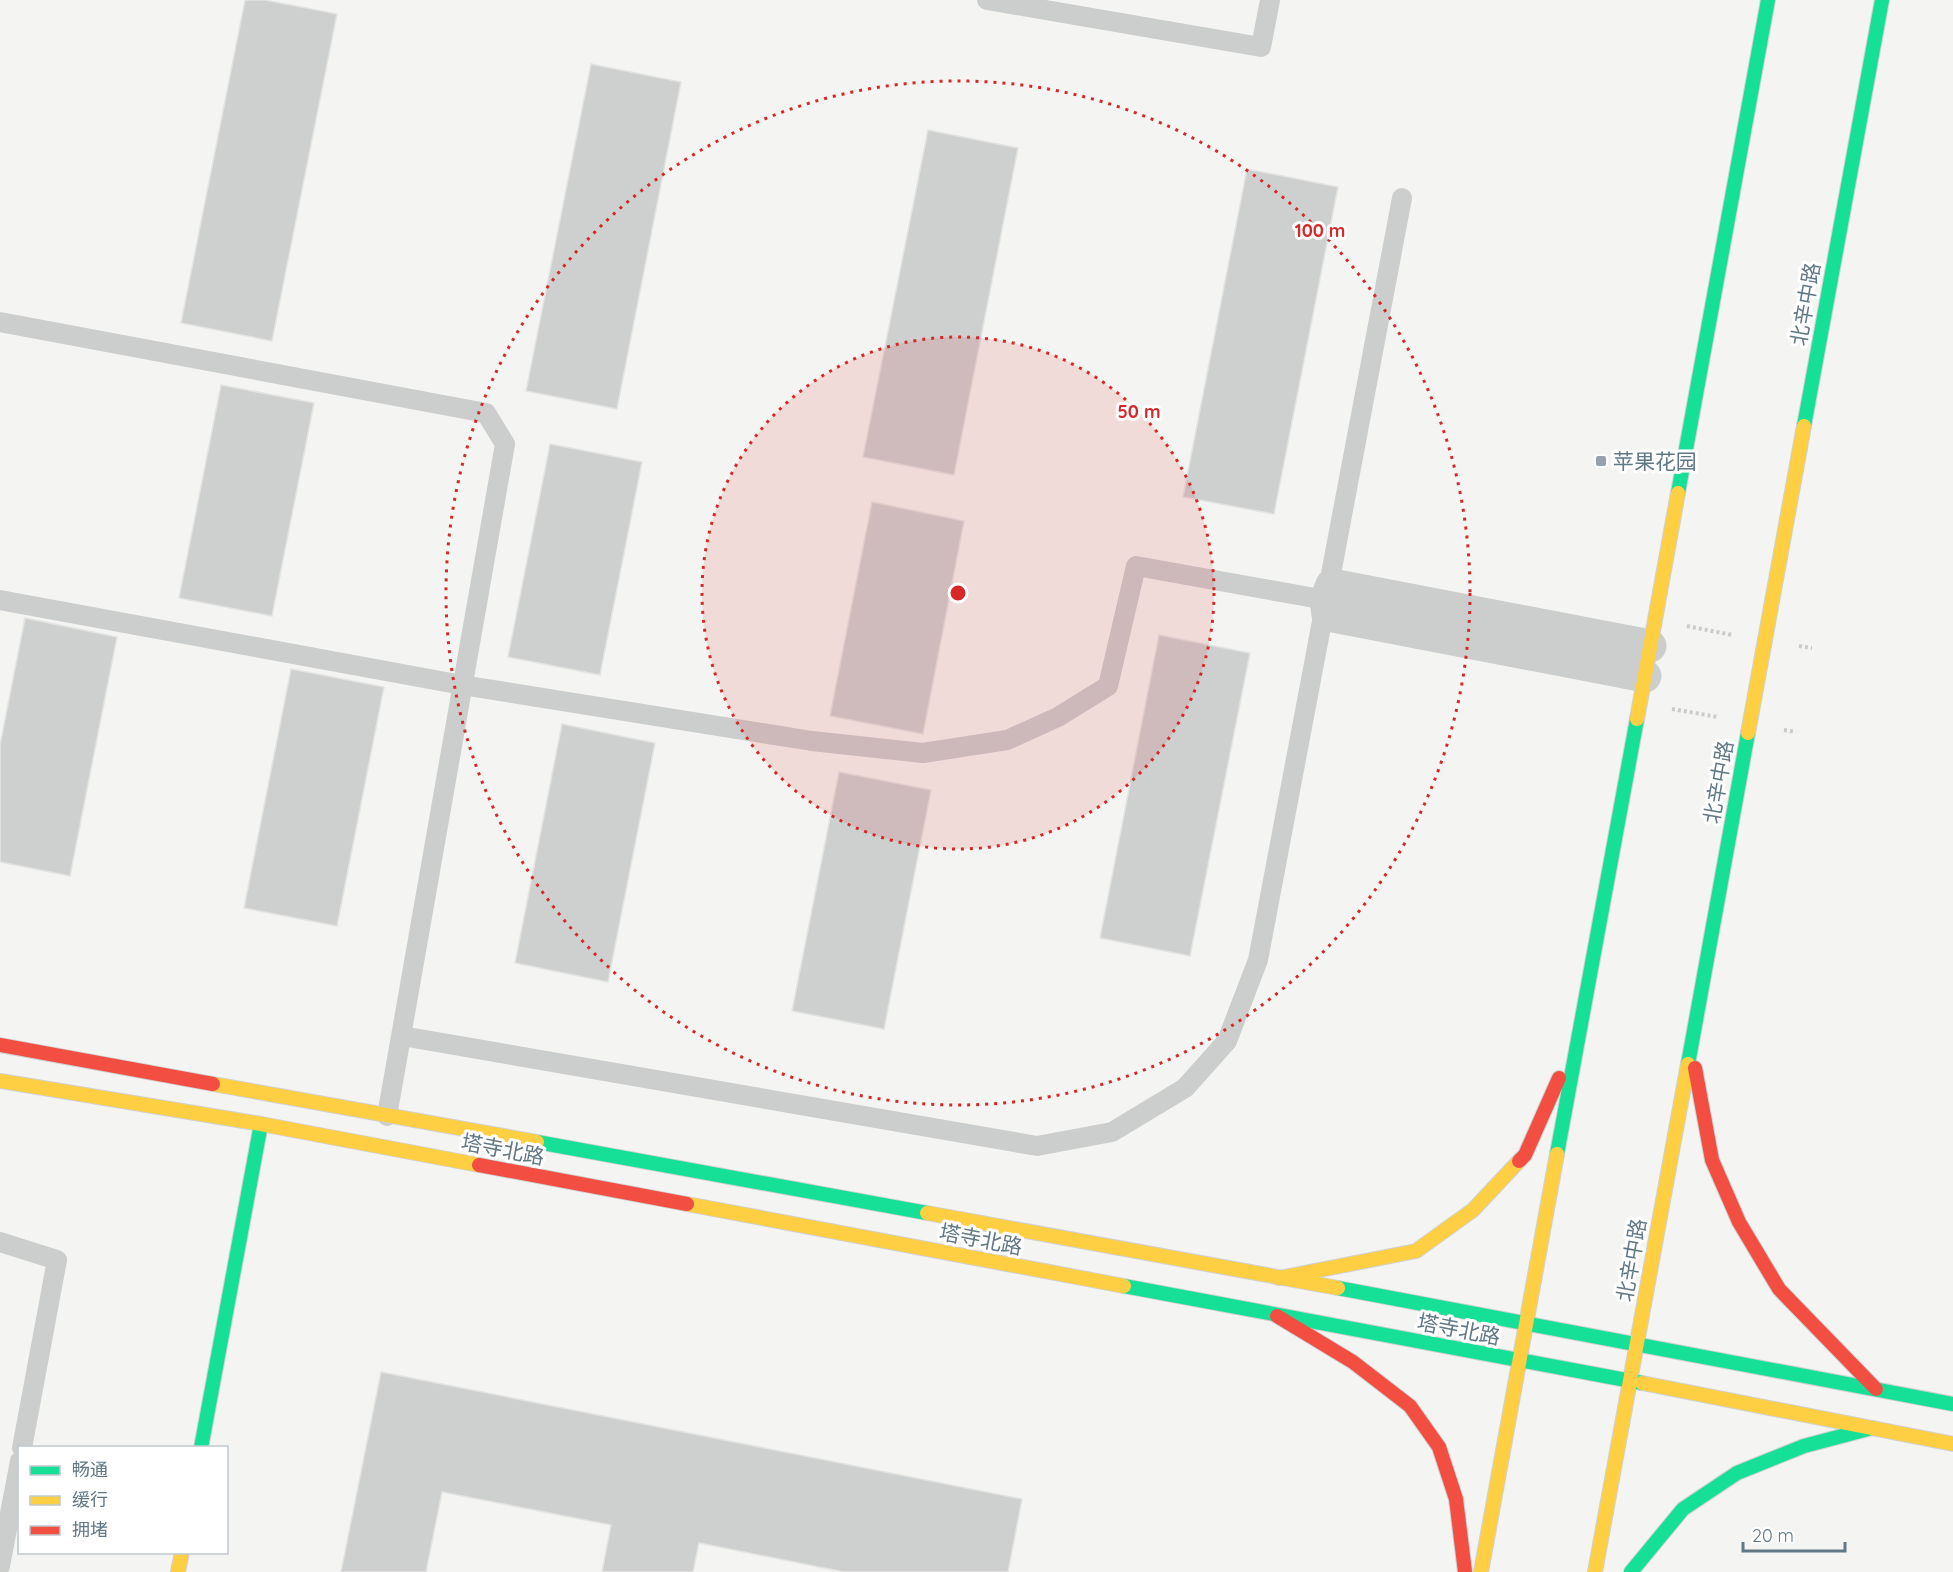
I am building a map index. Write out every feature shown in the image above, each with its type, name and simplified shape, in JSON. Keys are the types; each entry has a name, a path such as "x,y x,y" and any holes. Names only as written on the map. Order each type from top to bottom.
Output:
{"main road":[{"path":"1481,1572 1768,0"},
{"name":"北辛中路","path":"1594,1572 1882,0"},
{"path":"1279,1278 1416,1251 1473,1210 1525,1155 1581,1030"},
{"name":"塔寺北路","path":"0,1045 1637,1343 1953,1404"},
{"path":"1691,1046 1712,1160 1739,1222 1779,1289 1876,1389"},
{"name":"塔寺北路","path":"0,1081 261,1124 1630,1381 1953,1444"},
{"path":"201,1446 261,1124"},
{"path":"1277,1316 1353,1362 1410,1406 1439,1447 1455,1499 1465,1572"},
{"path":"1631,1572 1683,1509 1737,1473 1804,1446 1872,1428"},
{"path":"178,1572 182,1554"}],"street":[{"path":"1326,600 1332,585 1648,661"}],"lane":[{"path":"987,0 1261,47 1270,0"},
{"path":"402,1036 1037,1146 1112,1132 1185,1088 1227,1041 1258,960 1402,198"},
{"path":"0,322 486,413 505,444 387,1116"},
{"path":"0,600 462,685 812,741 923,753 1007,740 1058,717 1108,686 1136,566 1326,600"},
{"path":"0,1242 57,1260 22,1446"},
{"path":"0,1566 18,1472"}],"path":[{"path":"1648,661 1765,640 1812,648"},
{"path":"1648,661 1750,723 1796,732"}],"building":[{"path":"245,0 265,0 337,14 272,341 181,323"},
{"path":"591,64 681,82 617,409 526,391"},
{"path":"928,130 1018,148 954,475 863,457"},
{"path":"1247,169 1338,187 1274,514 1183,497"},
{"path":"221,385 314,403 272,616 179,598"},
{"path":"550,444 642,462 600,675 508,657"},
{"path":"872,502 964,521 923,734 830,716"},
{"path":"25,618 117,637 70,876 0,862 0,745"},
{"path":"1159,635 1250,653 1190,956 1100,938"},
{"path":"291,669 384,687 337,926 244,908"},
{"path":"562,724 655,743 608,982 515,963"},
{"path":"839,772 931,790 884,1029 792,1011"},
{"path":"381,1372 1022,1499 1008,1572 844,1572 699,1543 693,1572 602,1572 611,1525 442,1492 426,1572 341,1572"}],"traffic: fast":[{"path":"1678,493 1768,0"},
{"path":"1804,426 1882,0"},
{"path":"1557,1154 1637,719"},
{"path":"1688,1064 1748,733"},
{"path":"201,1446 261,1124"},
{"path":"537,1142 927,1213"},
{"path":"1124,1286 1642,1383"},
{"path":"1338,1288 1953,1404"},
{"path":"1631,1572 1683,1509 1737,1473 1804,1446 1872,1428"}],"traffic: slow":[{"path":"1748,733 1804,426"},
{"path":"1637,719 1678,493"},
{"path":"1595,1572 1688,1064"},
{"path":"0,1081 261,1124 479,1165"},
{"path":"213,1084 537,1142"},
{"path":"1481,1572 1557,1154"},
{"path":"1279,1278 1416,1251 1473,1210 1519,1161"},
{"path":"687,1204 1124,1286"},
{"path":"927,1213 1338,1288"},
{"path":"1642,1383 1953,1444"},
{"path":"178,1572 182,1554"}],"traffic: jam":[{"path":"0,1045 213,1084"},
{"path":"1695,1068 1712,1160 1739,1222 1779,1289 1876,1389"},
{"path":"1519,1161 1525,1155 1559,1078"},
{"path":"479,1165 687,1204"},
{"path":"1277,1316 1353,1362 1410,1406 1439,1447 1456,1499 1465,1572"}],"place":[{"name":"苹果花园","path":"1601,461"}]}
